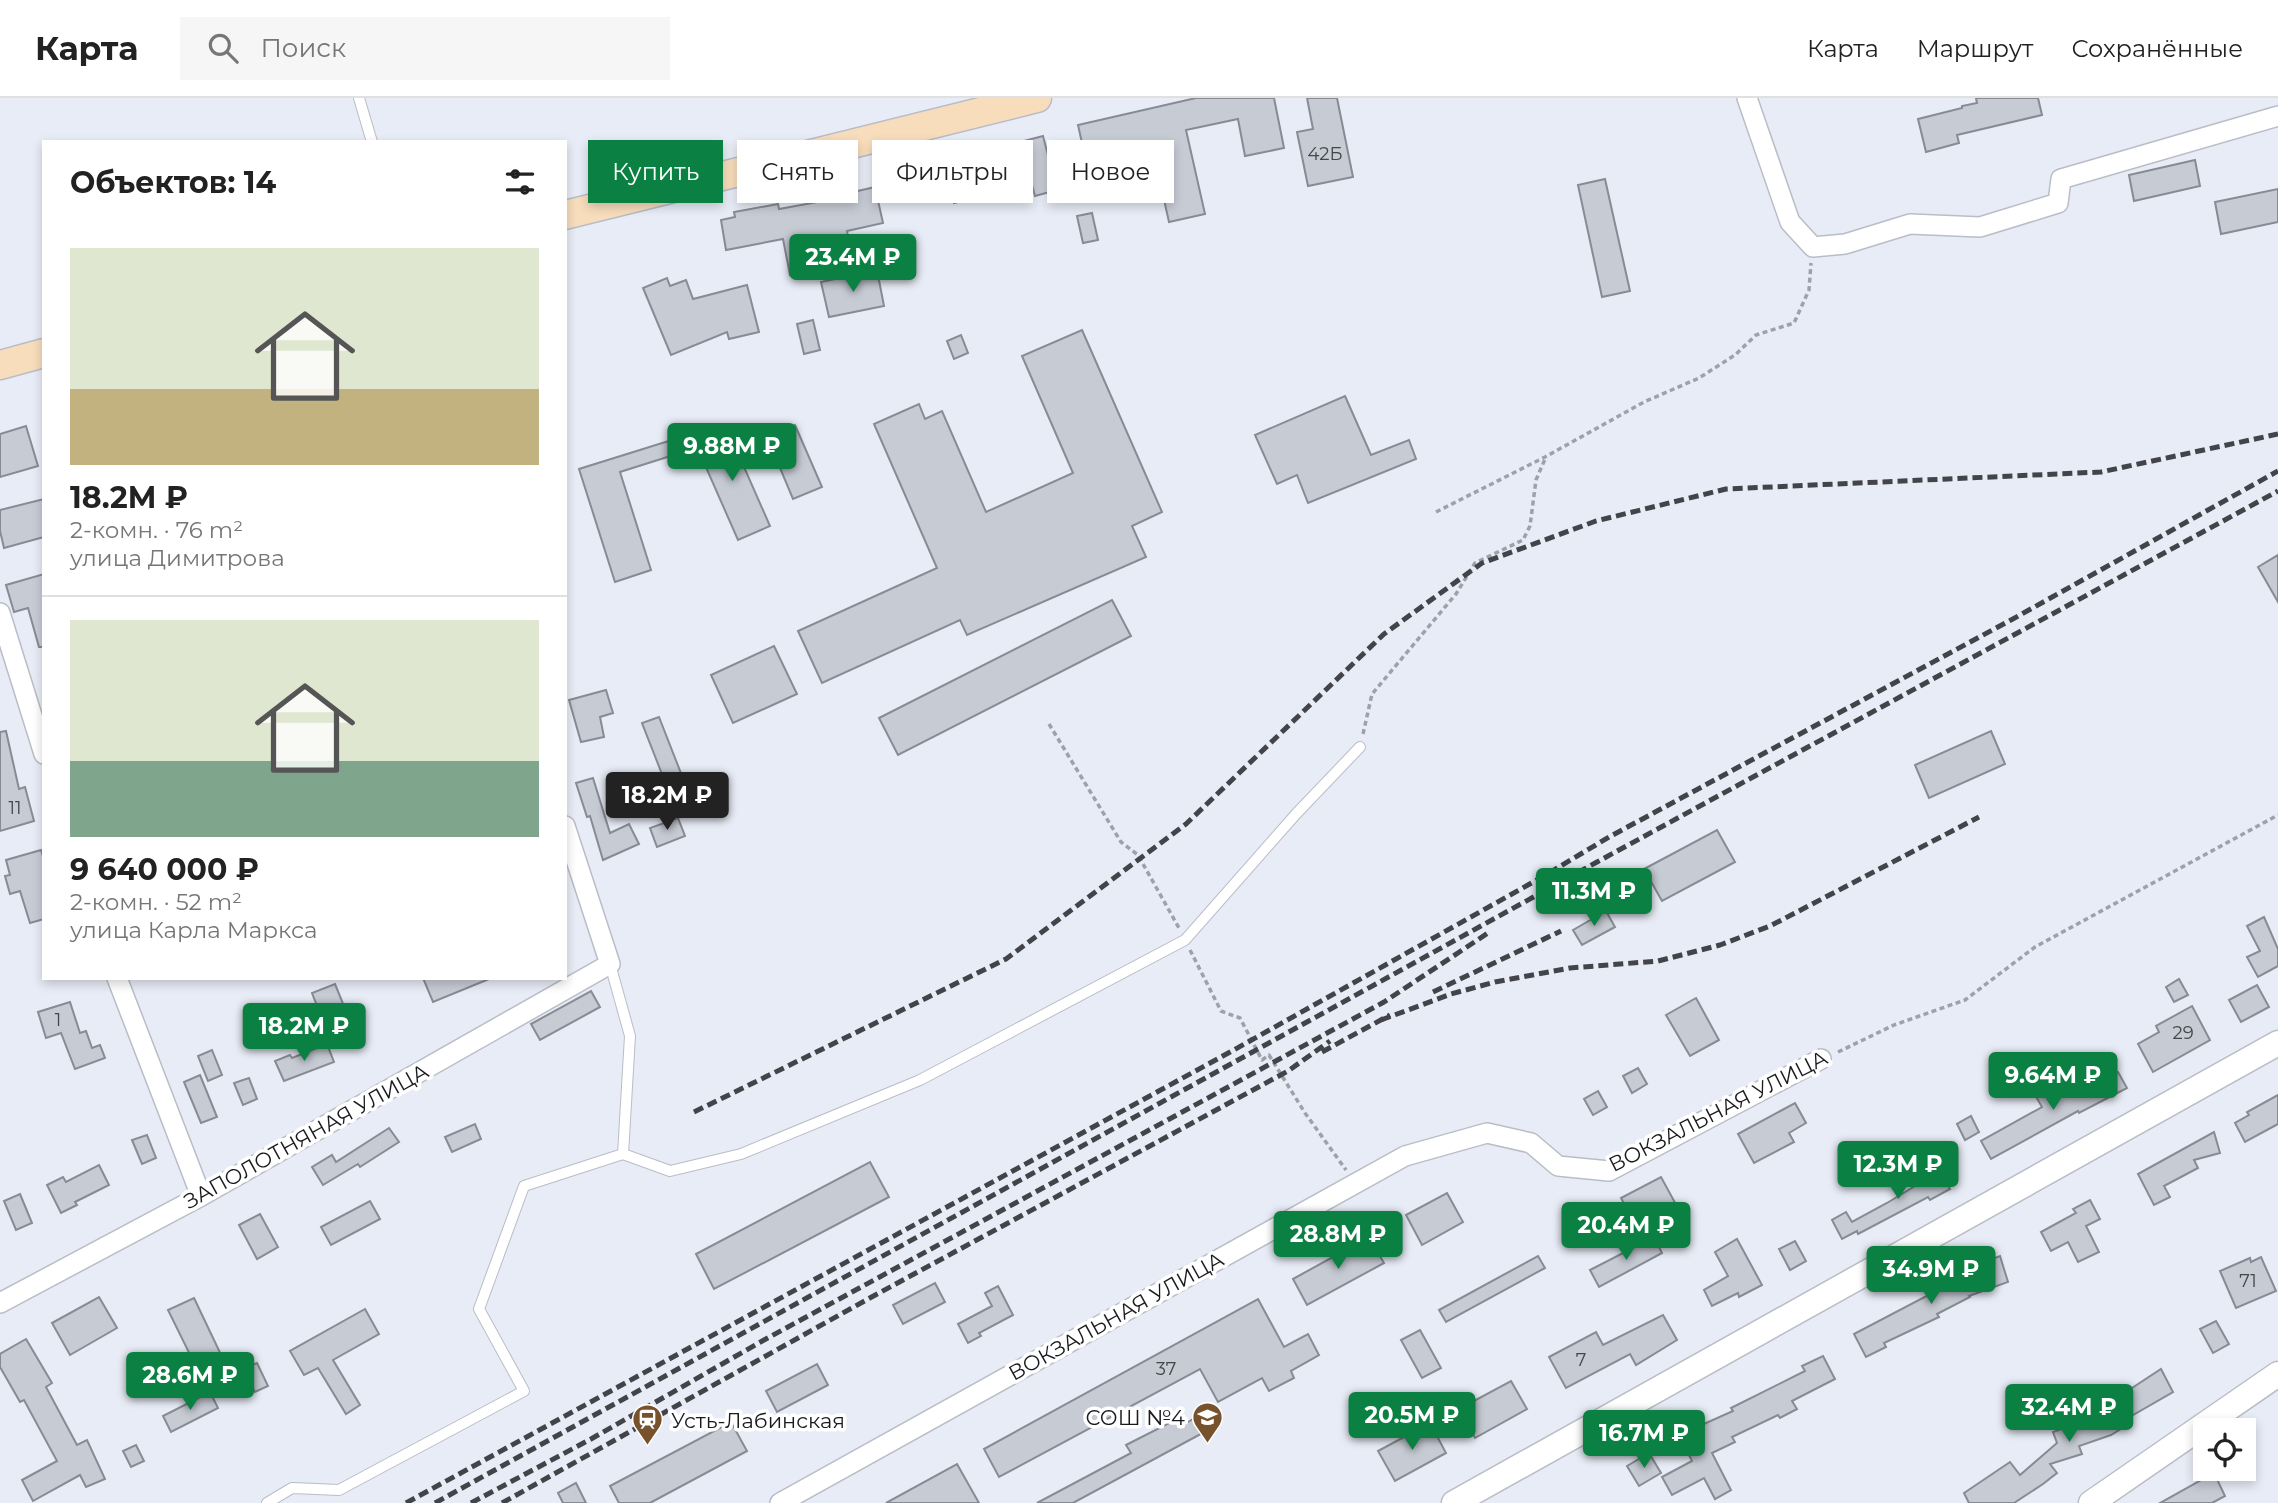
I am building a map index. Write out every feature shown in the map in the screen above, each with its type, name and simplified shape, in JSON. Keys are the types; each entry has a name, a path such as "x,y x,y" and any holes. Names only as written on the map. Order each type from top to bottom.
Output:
{"main road":[{"path":"567,215 1037,98"},
{"path":"0,365 42,354"}],"street":[{"path":"1747,98 1790,222 1813,247 1845,244 1910,223 1980,227 2058,203 2062,179 2278,116"},
{"path":"0,613 42,748"},
{"path":"567,832 610,964"},
{"name":"ЗАПОЛОТНЯНАЯ УЛИЦА","path":"0,1303 201,1196 610,964"},
{"path":"118,980 201,1196"},
{"path":"1454,1503 2278,1044"},
{"name":"ВОКЗАЛЬНАЯ УЛИЦА","path":"780,1503 1405,1156 1487,1133 1531,1143 1558,1166 1609,1171 1821,1059"},
{"path":"2091,1503 2278,1374"}],"lane":[{"path":"359,98 371,140"},
{"path":"267,1503 292,1488 340,1490 524,1391 479,1309 524,1186 624,1154 670,1171 741,1154 920,1080 1185,940 1296,814 1360,747"},
{"path":"610,964 630,1036 624,1154"}],"path":[{"path":"1436,513 1644,402 1699,378 1735,355 1756,335 1794,323 1809,290 1813,247"},
{"path":"1360,747 1372,694 1456,594 1475,563 1523,540 1530,526 1536,480 1545,457"},
{"path":"1049,724 1121,842 1139,855 1221,1011 1240,1018 1262,1060 1269,1055 1355,1183"},
{"name":"ВОКЗАЛЬНАЯ УЛИЦА","path":"1821,1059 1894,1025 1965,1000 2035,947 2278,815"}],"building":[{"path":"1196,98 1274,98 1284,148 1245,156 1238,119 1186,130 1205,214 1169,222 1165,203 1174,203 1174,140 1081,140 1078,125"},
{"path":"1307,98 1337,98 1353,177 1308,186 1297,132 1313,129"},
{"path":"1976,98 2038,98 2042,115 1957,135 1959,143 1926,152 1918,119 1977,103"},
{"path":"1043,136 1047,151 1047,193 1035,196 1033,140 1028,140"},
{"path":"2195,160 2200,186 2134,201 2129,175"},
{"path":"1605,179 1630,291 1602,297 1578,185"},
{"path":"872,188 872,203 879,203 883,223 847,231 849,241 818,248 822,269 790,275 783,239 726,250 721,220 735,217 734,212 778,204 779,209 812,203 858,203 858,191"},
{"path":"2278,189 2278,222 2221,234 2215,202"},
{"path":"1092,213 1098,240 1083,243 1077,216"},
{"path":"877,270 884,306 829,317 821,282"},
{"path":"667,278 670,286 686,280 693,299 747,285 759,332 729,339 727,332 671,355 643,288"},
{"path":"813,320 820,350 804,354 797,324"},
{"path":"1082,330 1162,512 1132,526 1146,557 967,635 960,620 822,683 798,631 937,568 874,424 919,404 925,419 942,411 986,512 1073,473 1022,356"},
{"path":"961,335 968,353 954,359 947,341"},
{"path":"1345,396 1371,455 1409,440 1416,459 1308,503 1297,475 1277,484 1255,435"},
{"path":"795,425 822,487 793,499 767,437"},
{"path":"26,426 38,466 0,477 0,434"},
{"path":"726,426 770,526 738,540 694,440"},
{"path":"675,439 680,453 620,472 651,570 615,582 579,469"},
{"path":"42,500 42,538 4,548 0,531 0,510"},
{"path":"2278,555 2278,602 2258,567"},
{"path":"42,575 42,647 39,647 28,608 14,612 6,585"},
{"path":"1112,600 1131,636 898,755 879,718"},
{"path":"774,646 797,694 733,723 711,675"},
{"path":"606,690 613,713 600,717 604,737 581,742 569,700"},
{"path":"659,717 684,781 667,787 642,723"},
{"path":"6,731 19,789 25,787 34,821 0,831 0,732"},
{"path":"1991,731 2005,764 1929,798 1915,765"},
{"path":"593,778 610,833 629,824 639,844 603,860 590,816 587,817 576,783"},
{"path":"678,818 685,836 657,847 650,828"},
{"path":"1717,830 1735,862 1662,901 1644,869"},
{"path":"41,850 42,920 30,923 20,891 10,894 5,876 10,875 6,860"},
{"path":"1606,911 1615,927 1582,945 1573,930"},
{"path":"2264,917 2278,949 2278,966 2258,977 2247,957 2260,951 2247,926"},
{"path":"2179,979 2188,995 2174,1002 2166,987"},
{"path":"424,980 487,980 433,1002"},
{"path":"335,984 346,1011 323,1021 312,993"},
{"path":"2257,985 2269,1007 2241,1022 2229,1000"},
{"path":"591,991 600,1007 540,1040 531,1024"},
{"path":"1696,998 1719,1040 1690,1056 1666,1015"},
{"path":"70,1002 80,1033 86,1031 92,1048 100,1045 105,1058 75,1069 61,1033 46,1038 38,1012"},
{"path":"2192,1006 2210,1040 2153,1072 2138,1044 2159,1032 2156,1026"},
{"path":"327,1044 334,1062 284,1081 275,1061 290,1055 292,1058"},
{"path":"212,1050 222,1075 208,1081 198,1056"},
{"path":"1638,1068 1647,1084 1632,1093 1623,1076"},
{"path":"2118,1072 2127,1088 2079,1113 2078,1111 1991,1159 1981,1141 2042,1107 2035,1095 2048,1088 2051,1094 2082,1077 2088,1088"},
{"path":"200,1075 217,1117 201,1123 184,1082"},
{"path":"249,1078 257,1099 243,1105 234,1083"},
{"path":"1598,1091 1607,1107 1593,1115 1584,1099"},
{"path":"2278,1095 2278,1124 2245,1142 2235,1123 2249,1115 2247,1112"},
{"path":"1795,1103 1806,1123 1789,1133 1794,1142 1754,1163 1738,1134"},
{"path":"1971,1116 1979,1132 1965,1140 1957,1124"},
{"path":"475,1124 481,1139 452,1152 445,1137"},
{"path":"389,1128 399,1142 360,1167 358,1164 323,1185 312,1167 332,1155 336,1162"},
{"path":"2214,1132 2220,1153 2194,1160 2198,1168 2164,1186 2170,1197 2154,1205 2138,1174"},
{"path":"147,1135 156,1158 142,1164 132,1140"},
{"path":"1934,1159 1950,1189 1930,1200 1928,1197 1858,1234 1857,1231 1842,1239 1832,1220 1846,1212 1852,1222 1887,1203 1920,1183 1913,1170"},
{"path":"870,1162 889,1197 714,1289 696,1254"},
{"path":"99,1165 109,1185 75,1202 77,1205 61,1213 47,1185 63,1177 66,1182"},
{"path":"1661,1177 1679,1210 1639,1232 1621,1198"},
{"path":"1447,1193 1463,1222 1422,1245 1406,1215"},
{"path":"20,1194 32,1223 16,1230 4,1201"},
{"path":"2090,1200 2100,1219 2086,1226 2099,1252 2078,1262 2068,1242 2051,1251 2041,1232 2076,1213 2073,1209"},
{"path":"370,1201 380,1219 331,1245 321,1227"},
{"path":"260,1214 278,1247 257,1259 239,1225"},
{"path":"1369,1237 1384,1263 1307,1305 1293,1279"},
{"path":"1654,1237 1662,1253 1599,1287 1590,1270"},
{"path":"1737,1239 1762,1285 1739,1297 1738,1293 1712,1306 1704,1290 1728,1276 1715,1252"},
{"path":"1795,1241 1806,1261 1790,1270 1779,1249"},
{"path":"1538,1256 1545,1268 1446,1322 1439,1310"},
{"path":"2000,1256 2008,1282 1969,1296 1937,1314 1939,1317 1884,1343 1886,1347 1866,1357 1854,1334 1980,1268 1979,1264"},
{"path":"2261,1257 2276,1291 2236,1308 2220,1271 2250,1258 2251,1262"},
{"path":"935,1283 945,1302 903,1324 893,1305"},
{"path":"998,1286 1013,1315 979,1333 981,1336 968,1343 958,1324 992,1306 985,1293"},
{"path":"99,1297 117,1328 70,1355 52,1323"},
{"path":"194,1298 224,1361 199,1373 168,1310"},
{"path":"1258,1299 1284,1347 1308,1334 1319,1355 1291,1371 1294,1378 1269,1391 1262,1378 1218,1402 1200,1369 999,1477 984,1449"},
{"path":"365,1309 379,1334 333,1360 360,1405 346,1414 318,1368 304,1375 290,1351"},
{"path":"1663,1315 1677,1340 1636,1365 1630,1354 1566,1388 1549,1357 1596,1332 1603,1345"},
{"path":"2216,1321 2229,1344 2213,1353 2200,1329"},
{"path":"1420,1330 1441,1368 1422,1378 1401,1340"},
{"path":"26,1339 52,1383 46,1387 77,1445 87,1440 105,1479 86,1487 80,1475 33,1501 22,1480 57,1461 24,1400 20,1402 0,1367 0,1354"},
{"path":"1823,1356 1835,1379 1792,1401 1797,1409 1732,1437 1735,1442 1712,1453 1731,1490 1715,1499 1704,1478 1672,1495 1662,1477 1692,1461 1679,1435 1733,1411 1731,1408 1805,1371 1802,1366"},
{"path":"257,1363 268,1386 255,1392 243,1369"},
{"path":"817,1364 828,1385 777,1412 766,1391"},
{"path":"2161,1369 2173,1392 2121,1422 2124,1427 2111,1435 2079,1446 2082,1454 2050,1464 2057,1473 2043,1484 2014,1503 1969,1503 1964,1493 2010,1462 2020,1475 2057,1443 2053,1432 2098,1413 2097,1411"},
{"path":"1511,1381 1527,1409 1475,1438 1459,1409"},
{"path":"210,1392 218,1408 171,1432 163,1416"},
{"path":"1202,1414 1210,1429 1073,1503 1037,1503 1131,1453 1126,1445 1177,1419 1181,1426"},
{"name":"Усть-Лабинская","path":"731,1422 747,1451 650,1503 619,1503 610,1486"},
{"path":"1430,1423 1446,1453 1395,1481 1378,1451"},
{"path":"136,1445 144,1461 131,1467 123,1451"},
{"path":"1649,1453 1661,1473 1639,1486 1627,1466"},
{"path":"957,1464 979,1503 886,1503"},
{"path":"2200,1481 2218,1481 2225,1496 2212,1503 2160,1503"},
{"path":"576,1483 586,1503 563,1503 558,1493"}],"railway":[{"path":"694,1112 1006,959 1186,824 1384,634 1482,563 1596,521 1726,489 2101,472 2278,434"},
{"path":"406,1503 1232,1051 1609,837 2011,620 2278,471"},
{"path":"435,1503 1597,862 2278,491"},
{"path":"1381,1020 1451,994 1495,982 1570,968 1658,961 1720,945 1770,926 1979,817"},
{"path":"471,1503 1384,1002 1491,931"},
{"path":"1433,992 1561,931"},
{"path":"1322,1052 1390,1015"},
{"path":"502,1503 868,1299 1288,1071 1330,1041"}],"place":[{"name":"СОШ №4","path":"1208,1444"},
{"name":"Усть-Лабинская","path":"648,1447"}]}
